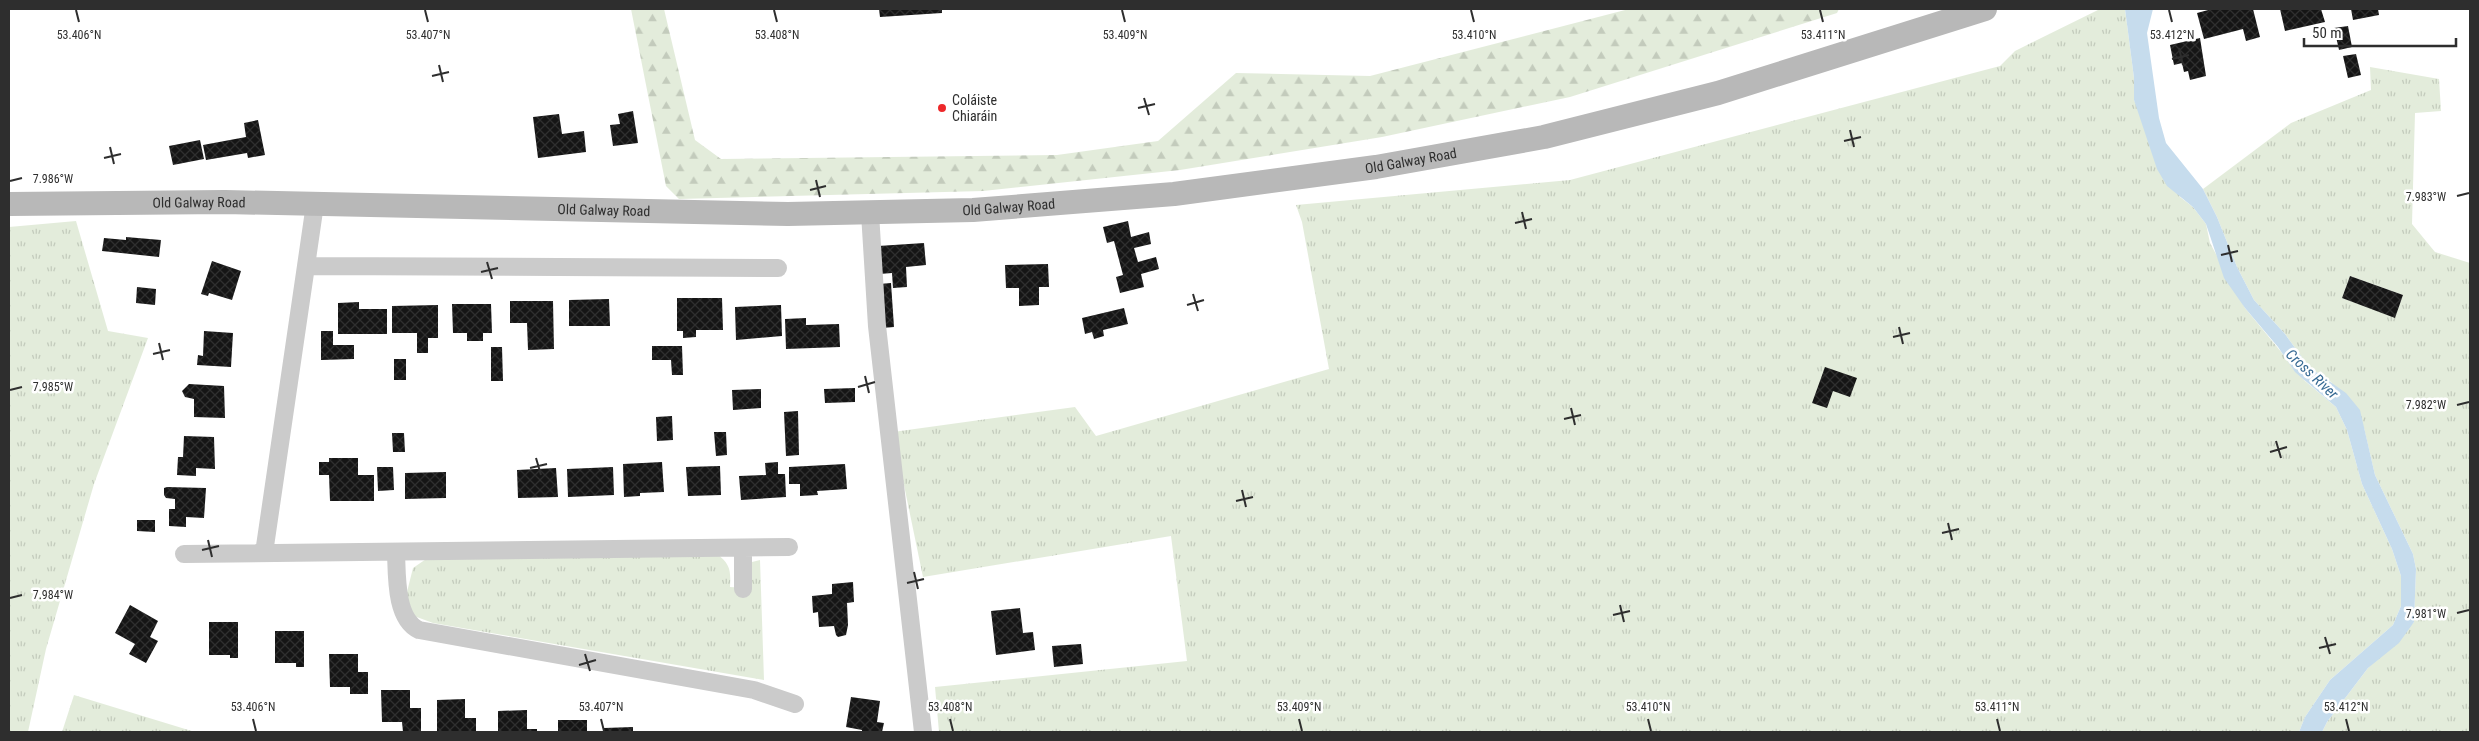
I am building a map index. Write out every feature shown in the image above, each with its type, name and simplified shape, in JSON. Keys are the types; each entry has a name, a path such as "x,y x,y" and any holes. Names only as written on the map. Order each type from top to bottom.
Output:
{"main road":[{"name":"Old Galway Road","path":"9,204 315,204 621,212 870,213 973,210 1195,192 1376,167 1544,137 1718,93 1985,9"}],"street":[{"path":"264,553 315,204"},
{"path":"870,213 877,326 923,732"},
{"path":"306,266 778,268"},
{"path":"184,554 789,547"},
{"path":"743,548 743,589"},
{"path":"396,552 404,613 410,626 419,630 754,690 795,704"}],"green space":[{"path":"631,9 664,9 695,140 721,159 1057,155 1158,141 1236,73 1370,76 1629,9 1839,9 1837,13 1570,97 1382,137 1180,170 983,191 679,199 666,186"},
{"path":"2100,9 2125,9 2134,78 2134,100 2180,197 2193,207 2206,224 2210,243 2245,308 2305,381 2336,407 2347,430 2362,484 2392,549 2401,576 2401,606 2393,625 2330,680 2305,717 2299,732 939,732 935,687 1187,661 1171,536 923,577 893,432 1075,407 1096,436 1329,369 1302,222 1296,205 1570,180 2000,66 2015,51"},
{"path":"2370,67 2439,79 2441,111 2415,113 2412,224 2435,252 2470,263 2470,732 2322,732 2327,722 2368,668 2414,622 2416,569 2413,554 2375,475 2364,428 2331,382 2309,367 2285,334 2254,300 2237,267 2217,217 2203,189 2291,123 2371,90","holes":["2350,276 2403,295 2395,317 2342,298"]},
{"path":"76,221 108,331 148,338 94,484 46,649 28,732 9,732 9,227"},
{"path":"717,554 725,561 729,568 730,587 748,588 752,562 760,560 764,680 433,623 414,616 409,608 407,592 413,568 429,557"},
{"path":"74,695 195,732 62,732"}],"water":[{"name":"Cross River","path":"2125,9 2153,9 2147,33 2159,118 2166,143 2203,189 2217,217 2237,267 2254,300 2285,334 2309,367 2346,393 2360,410 2375,475 2413,554 2416,569 2414,622 2399,643 2368,668 2327,722 2322,732 2299,732 2305,717 2330,680 2393,625 2401,606 2401,576 2392,549 2362,484 2347,430 2336,407 2295,372 2278,347 2245,308 2224,278 2206,224 2193,207 2167,186 2157,169 2134,100 2134,78"}],"building":[{"path":"879,9 942,9 942,13 880,17"},
{"path":"2212,9 2253,9 2260,37 2246,41 2243,29 2204,39 2197,13"},
{"path":"2280,9 2321,9 2325,22 2285,31"},
{"path":"2351,9 2378,9 2379,15 2353,20"},
{"path":"2348,26 2352,47 2339,50 2334,28"},
{"path":"2200,38 2206,76 2190,80 2188,71 2184,72 2182,63 2174,65 2170,45"},
{"path":"2356,54 2361,75 2348,78 2343,56"},
{"path":"633,111 638,143 613,146 610,125 620,124 618,114"},
{"path":"559,114 562,134 584,131 586,152 538,158 533,117"},
{"path":"258,120 265,155 248,158 247,153 206,160 203,145 246,137 244,123"},
{"path":"200,140 204,159 173,165 169,146"},
{"path":"1128,221 1131,237 1149,232 1151,244 1134,248 1138,262 1156,257 1159,269 1141,274 1144,287 1120,293 1116,277 1123,275 1114,241 1107,243 1103,227"},
{"path":"126,237 161,240 159,257 102,251 104,238 126,240"},
{"path":"924,243 926,265 906,267 907,287 893,288 892,273 880,274 878,246"},
{"path":"212,261 241,271 232,300 209,293 208,296 201,294"},
{"path":"1048,264 1049,287 1039,287 1039,305 1019,306 1019,288 1006,288 1005,265"},
{"path":"2350,276 2403,295 2395,318 2342,298"},
{"path":"891,283 894,327 882,328 879,284"},
{"path":"137,287 156,289 155,305 136,303"},
{"path":"677,298 722,298 723,330 696,330 696,337 683,338 683,331 677,331"},
{"path":"609,299 610,326 569,326 569,300"},
{"path":"510,301 553,301 554,349 528,350 527,323 510,323"},
{"path":"359,302 359,309 387,309 387,334 338,334 338,303"},
{"path":"452,304 491,304 492,333 483,333 483,341 467,341 467,333 453,333"},
{"path":"438,305 438,338 428,338 428,353 417,353 417,333 392,333 392,306"},
{"path":"781,305 782,336 736,340 735,307"},
{"path":"1124,308 1128,324 1103,330 1104,336 1094,339 1092,332 1085,334 1082,318"},
{"path":"806,318 806,325 839,324 840,347 786,349 785,319"},
{"path":"204,331 233,333 231,367 197,365 198,355 203,356"},
{"path":"321,331 333,331 333,345 354,345 354,359 321,360"},
{"path":"652,346 682,346 683,375 672,375 671,360 652,360"},
{"path":"491,347 502,347 503,381 491,381"},
{"path":"394,359 406,359 406,380 394,380"},
{"path":"1825,367 1857,378 1850,397 1833,391 1827,408 1812,403"},
{"path":"189,384 224,386 225,418 194,417 194,399 185,397 182,391"},
{"path":"855,388 855,402 825,403 824,389"},
{"path":"761,389 761,408 733,410 732,390"},
{"path":"798,411 799,455 786,456 784,412"},
{"path":"672,416 673,440 657,441 656,417"},
{"path":"714,432 726,432 727,455 716,456"},
{"path":"392,433 404,433 405,452 393,452"},
{"path":"184,436 214,437 215,469 196,468 196,476 177,475 178,457 183,457"},
{"path":"329,458 358,458 358,475 374,475 374,501 330,501 329,475 319,475 319,462 329,462"},
{"path":"662,462 664,492 640,493 640,496 624,497 623,464"},
{"path":"778,462 778,474 785,474 786,497 741,500 739,476 766,475 765,463"},
{"path":"845,464 847,489 817,491 818,495 800,496 800,484 789,484 789,467"},
{"path":"720,466 721,495 688,496 686,467"},
{"path":"377,467 393,467 394,490 378,491"},
{"path":"613,467 614,495 568,497 567,469"},
{"path":"556,468 558,497 518,498 517,470"},
{"path":"446,472 446,498 405,499 405,473"},
{"path":"164,488 206,488 204,518 186,517 186,527 169,526 169,509 175,509 175,499 166,498 164,495"},
{"path":"137,520 155,520 155,532 137,531"},
{"path":"853,582 854,602 847,603 848,625 846,635 838,637 834,626 819,627 818,612 813,613 812,596 832,594 832,584"},
{"path":"130,605 158,621 150,637 158,641 146,663 129,654 135,644 115,633"},
{"path":"1020,608 1023,633 1033,632 1035,650 996,655 991,611"},
{"path":"209,622 238,622 238,658 230,658 230,655 209,655"},
{"path":"275,631 304,631 304,667 296,667 296,663 275,663"},
{"path":"1081,644 1083,664 1054,667 1052,646"},
{"path":"329,654 358,654 358,672 368,672 368,694 350,694 350,687 330,687"},
{"path":"381,690 410,690 410,708 421,708 421,732 403,732 402,722 382,722"},
{"path":"851,697 880,701 877,722 884,723 882,732 862,732 862,730 846,727"},
{"path":"465,699 465,718 476,718 476,732 437,732 437,700"},
{"path":"527,710 527,729 537,729 537,732 498,732 498,711"},
{"path":"558,720 587,720 587,732 558,732"},
{"path":"633,727 633,732 604,732 604,728"}],"place":[{"name":"Coláiste Chiaráin","path":"942,108"}]}
